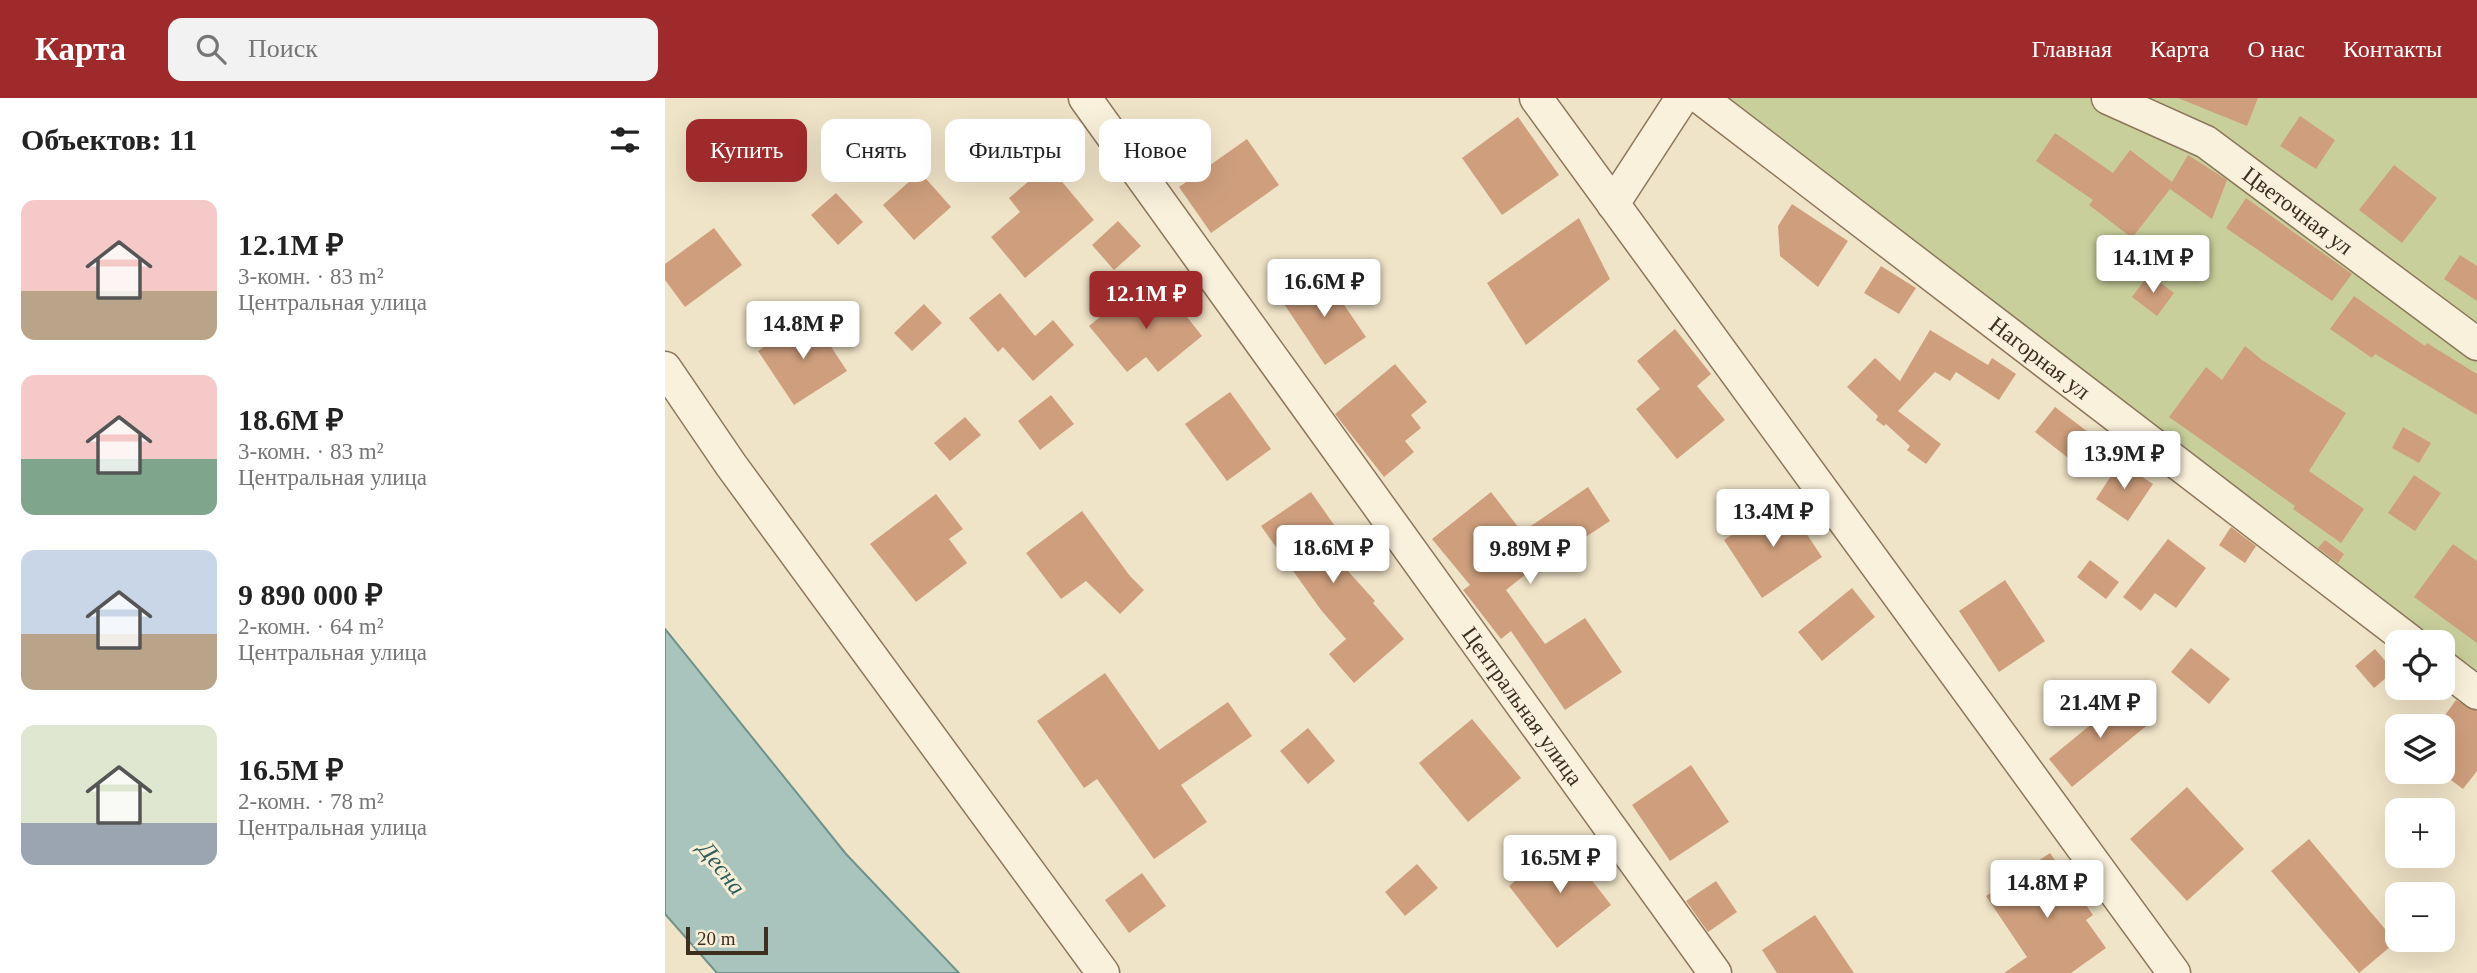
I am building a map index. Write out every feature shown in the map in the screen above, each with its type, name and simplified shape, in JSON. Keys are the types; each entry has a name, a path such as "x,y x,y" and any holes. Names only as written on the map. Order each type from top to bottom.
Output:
{"street":[{"name":"Центральная улица","path":"1085,98 1715,973"},
{"path":"1537,98 2174,973"},
{"path":"1613,204 1682,98"},
{"name":"Нагорная ул","path":"1701,98 2395,630"},
{"name":"Цветочная ул","path":"2108,98 2206,142 2477,344"},
{"path":"665,368 731,466 1103,973"},
{"path":"2455,676 2477,693"}],"green space":[{"path":"1711,98 2477,98 2477,706 2455,689 2455,630 2385,630 2385,632"}],"water":[{"name":"Десна","path":"665,629 846,854 959,973 717,973 665,914"}],"building":[{"path":"2178,98 2258,98 2247,126"},
{"path":"2300,116 2335,140 2316,169 2280,146"},
{"path":"1518,117 1559,175 1502,215 1462,158"},
{"path":"2055,133 2113,173 2130,150 2172,182 2188,155 2227,180 2212,219 2170,189 2132,238 2089,205 2093,200 2036,161"},
{"path":"1247,139 1279,185 1211,233 1179,187 1186,182 1211,182 1211,164"},
{"path":"2394,165 2437,198 2402,243 2359,210"},
{"path":"909,182 929,182 951,207 914,240 883,205"},
{"path":"1028,182 1062,182 1094,220 1025,278 991,237 1020,212 1009,198"},
{"path":"836,193 863,222 838,245 811,215"},
{"path":"2246,198 2352,274 2332,301 2226,228"},
{"path":"1792,204 1848,241 1818,287 1780,256 1778,226"},
{"path":"1579,218 1610,279 1526,345 1487,283"},
{"path":"1118,221 1141,246 1114,270 1092,245"},
{"path":"714,228 742,265 685,307 665,280 665,264"},
{"path":"2460,255 2477,266 2477,301 2444,279"},
{"path":"1881,266 1916,288 1899,314 1864,293"},
{"path":"1323,274 1366,337 1325,365 1282,301"},
{"path":"2149,274 2174,293 2157,316 2132,297"},
{"path":"1165,289 1202,336 1158,372 1146,357 1127,372 1089,326 1129,293 1141,308"},
{"path":"1000,293 1035,336 1053,320 1074,345 1033,381 1003,347 998,352 969,318"},
{"path":"2354,296 2425,346 2427,343 2477,374 2477,415 2375,354 2372,358 2330,329"},
{"path":"924,304 942,323 912,351 894,333"},
{"path":"811,316 847,371 794,405 758,351"},
{"path":"1675,329 1711,374 1697,386 1725,420 1677,459 1636,409 1660,389 1637,361"},
{"path":"1930,330 1988,365 1992,358 2016,374 1999,400 1956,372 1950,381 1935,372 1898,411 1941,444 1926,464 1907,450 1910,446 1886,424 1884,426 1876,420 1878,416 1847,387 1875,358 1900,381"},
{"path":"2245,346 2262,360 2346,413 2309,471 2364,509 2341,543 2293,509 2295,506 2169,417 2206,367 2222,380"},
{"path":"1395,364 1427,402 1411,415 1421,428 1405,441 1414,452 1384,477 1335,414"},
{"path":"1230,392 1271,449 1227,481 1185,424"},
{"path":"1051,395 1074,424 1040,450 1018,421"},
{"path":"2055,407 2092,435 2072,461 2035,432"},
{"path":"965,417 981,435 950,461 934,443"},
{"path":"2403,427 2431,443 2419,463 2392,448"},
{"path":"2120,462 2153,484 2128,521 2096,499"},
{"path":"2414,475 2441,493 2415,531 2388,513"},
{"path":"1588,487 1610,521 1575,544 1571,538 1506,590 1545,644 1585,618 1622,672 1565,710 1511,631 1501,639 1463,590 1470,585 1432,539 1491,492 1522,532"},
{"path":"1311,492 1351,549 1337,559 1375,601 1373,603 1404,639 1354,683 1329,654 1346,639 1321,610 1261,526"},
{"path":"936,494 963,529 949,539 967,563 916,602 870,544"},
{"path":"1784,500 1822,557 1762,598 1724,540"},
{"path":"1082,511 1130,576 1144,590 1120,614 1086,581 1061,599 1026,553"},
{"path":"2231,527 2256,546 2245,563 2219,545"},
{"path":"2168,539 2206,568 2176,608 2155,593 2141,611 2123,597"},
{"path":"2325,540 2344,554 2338,563 2318,548"},
{"path":"2453,544 2477,561 2477,643 2414,597"},
{"path":"2090,560 2119,582 2106,599 2077,577"},
{"path":"2005,580 2045,641 1999,672 1959,611"},
{"path":"1852,588 1875,617 1822,661 1798,632"},
{"path":"2191,648 2230,679 2209,704 2171,672"},
{"path":"2375,649 2385,661 2385,679 2374,688 2355,666"},
{"path":"1105,673 1159,750 1228,702 1252,736 1181,785 1207,822 1154,859 1097,779 1084,788 1037,721"},
{"path":"2128,694 2151,722 2072,787 2049,759"},
{"path":"2456,700 2477,711 2477,771 2463,789 2455,783 2455,714 2446,714"},
{"path":"1472,719 1521,778 1468,822 1419,763"},
{"path":"1308,728 1335,761 1308,784 1280,751"},
{"path":"1691,765 1729,822 1670,861 1632,805"},
{"path":"2187,787 2244,849 2187,901 2130,839"},
{"path":"2309,839 2385,929 2385,951 2359,973 2271,871"},
{"path":"1563,843 1611,905 1557,948 1509,886"},
{"path":"2050,853 2093,915 2086,920 2106,948 2071,973 2004,973 2027,957 1986,896"},
{"path":"1417,864 1438,888 1405,916 1385,892"},
{"path":"1142,873 1166,906 1129,933 1105,900"},
{"path":"1716,881 1737,912 1708,932 1686,901"},
{"path":"1815,915 1854,973 1777,973 1762,950"}]}
